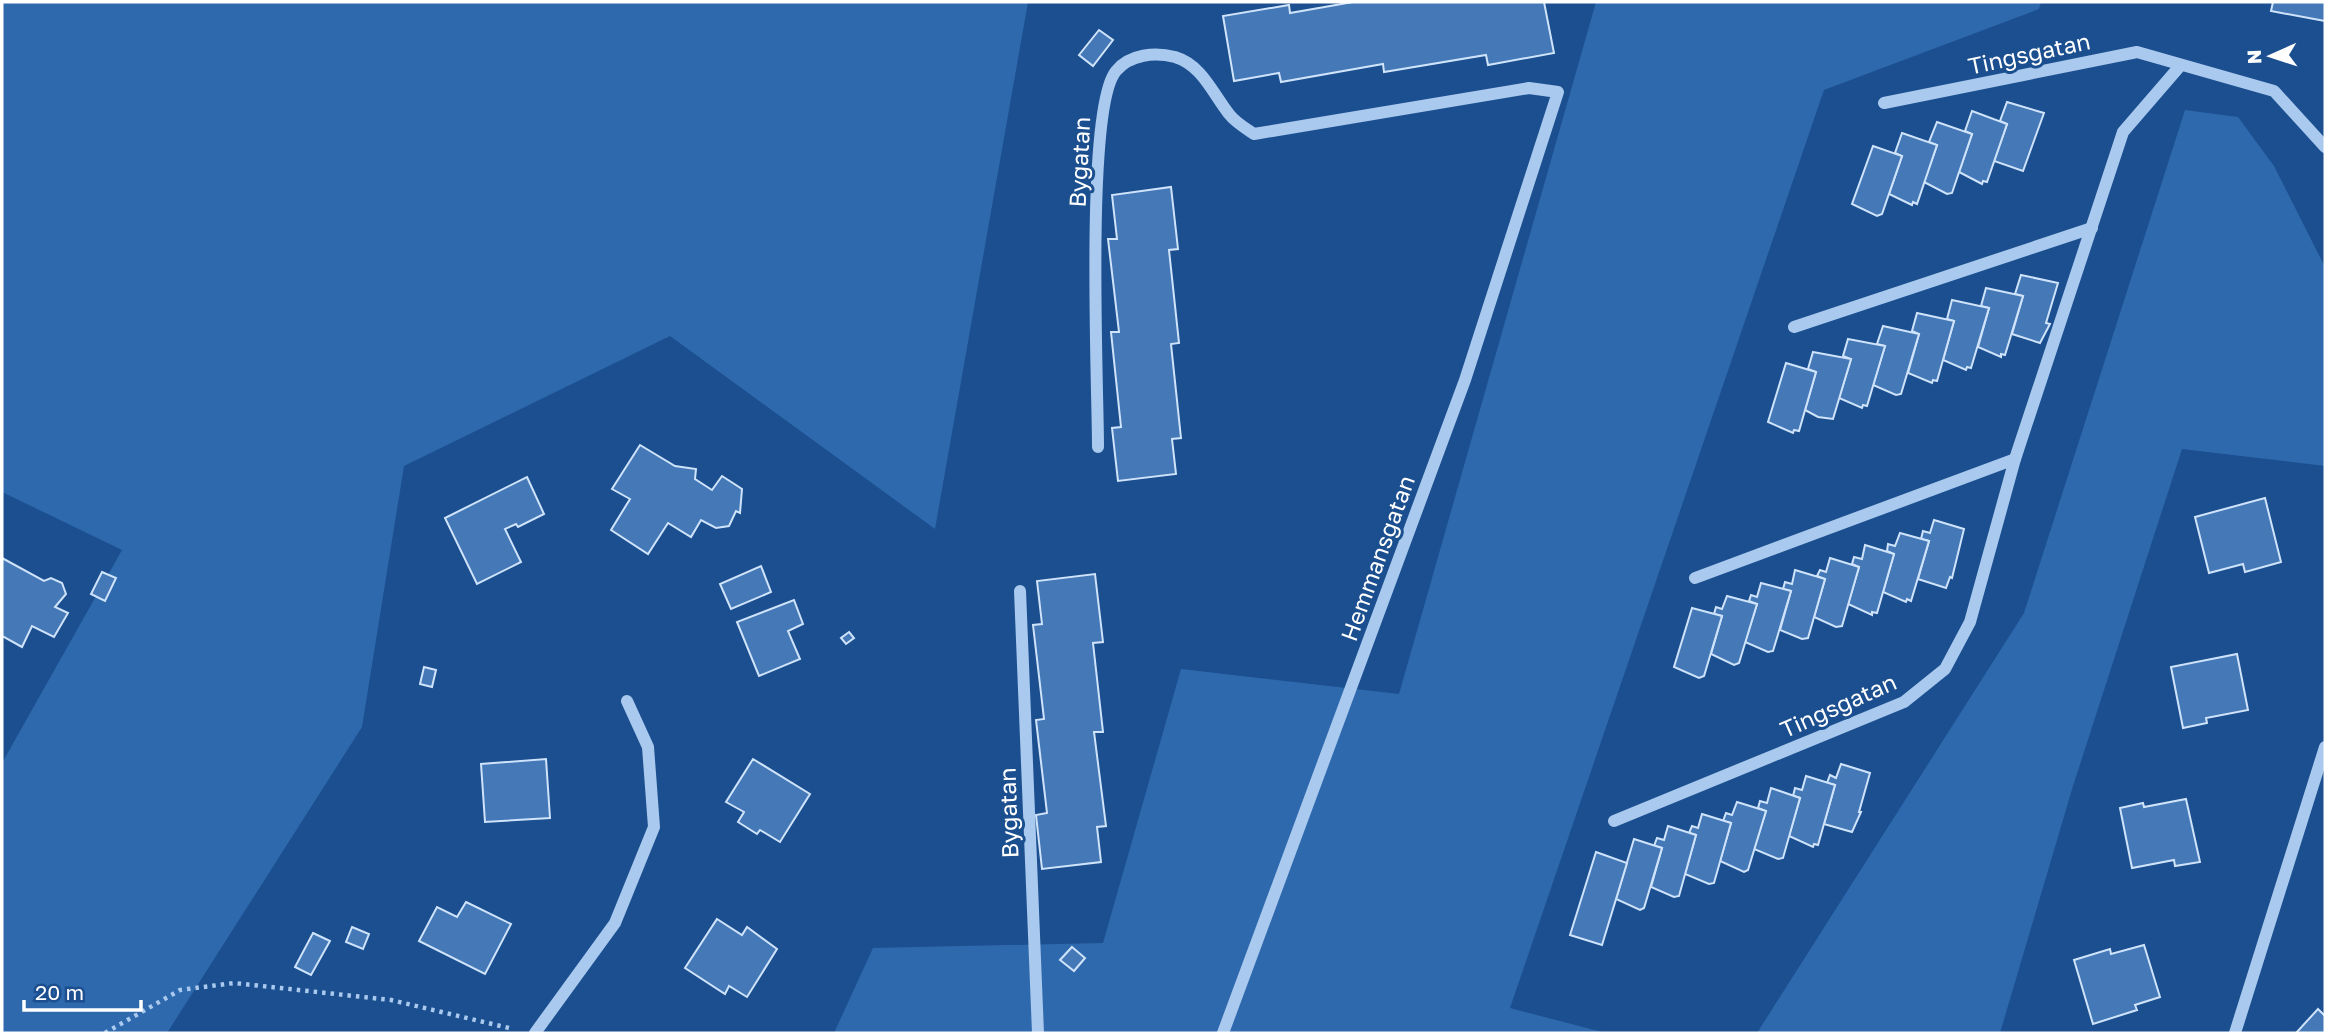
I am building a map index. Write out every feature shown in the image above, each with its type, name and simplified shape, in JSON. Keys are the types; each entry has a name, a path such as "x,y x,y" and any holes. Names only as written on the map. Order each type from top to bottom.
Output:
{"street":[{"name":"Tingsgatan","path":"1884,103 2137,52 2274,91 2325,147"},
{"name":"Bygatan","path":"1098,447 1097,168 1101,113 1115,72 1132,59 1158,53 1179,58 1203,75 1230,116 1254,134 1529,88 1558,92"},
{"name":"Tingsgatan","path":"1614,821 1905,702 1945,669 1970,622 2015,458 2123,132 2180,66"},
{"name":"Hemmansgatan","path":"1223,1033 1465,380 1558,92"},
{"path":"1794,327 2092,228"},
{"path":"1695,578 2015,458"},
{"name":"Bygatan","path":"1020,591 1038,1033"},
{"path":"535,1033 615,923 653,827 648,747 627,701"},
{"path":"2235,1033 2325,753"}],"path":[{"path":"105,1033 180,990 234,983 391,1000 518,1030"}],"shaded area":[{"path":"2,2 1028,2 935,529 670,336 404,466 362,727 167,1033 2,1033 2,763 122,550 2,492"},
{"path":"1596,2 2041,2 2039,9 1824,90 1510,1008 1606,1033 834,1033 873,948 1103,943 1181,669 1399,694"},
{"path":"2185,110 2238,117 2274,166 2325,267 2325,466 2182,449 2073,786 2000,1033 1757,1033 2024,613"}],"building":[{"path":"1353,2 1544,2 1554,53 1488,65 1486,55 1384,72 1383,64 1281,82 1279,73 1234,81 1223,16 1289,5 1290,13"},
{"path":"2273,2 2325,2 2325,21 2271,11"},
{"path":"1099,30 1113,40 1093,66 1079,55"},
{"path":"2007,102 2044,113 2023,171 1994,161 2007,124 2000,121"},
{"path":"1972,111 2007,124 1987,182 1983,181 1982,184 1959,172 1972,134 1965,131"},
{"path":"1937,122 1972,134 1952,193 1947,194 1924,182 1937,145 1929,142"},
{"path":"1902,133 1937,145 1917,204 1913,202 1912,205 1889,194 1902,156 1895,153"},
{"path":"1873,146 1902,156 1882,214 1877,216 1852,204"},
{"path":"1171,187 1178,249 1169,250 1179,343 1171,344 1181,438 1172,439 1176,474 1118,481 1112,428 1121,427 1111,332 1119,332 1108,239 1117,239 1112,195"},
{"path":"2021,275 2058,283 2046,323 2050,324 2040,343 2012,334 2023,296 2015,294"},
{"path":"1986,288 2023,296 2005,355 2001,354 2001,357 1978,347 1989,308 1981,306"},
{"path":"1952,300 1989,308 1971,368 1967,367 1966,370 1943,360 1954,321 1947,319"},
{"path":"1917,313 1954,321 1937,381 1933,380 1932,383 1908,373 1919,334 1912,331"},
{"path":"1883,326 1919,334 1901,394 1896,395 1873,385 1885,346 1877,344"},
{"path":"1848,339 1885,346 1867,406 1863,405 1862,408 1839,398 1851,359 1843,356"},
{"path":"1813,352 1851,359 1833,419 1818,417 1805,410 1816,372 1808,369"},
{"path":"1786,363 1816,372 1799,431 1794,430 1793,433 1768,422"},
{"path":"640,445 675,466 696,469 695,479 712,490 722,476 742,489 740,513 736,511 729,526 716,528 701,520 691,537 668,523 648,554 611,530 630,499 612,489"},
{"path":"527,477 544,514 518,527 516,524 505,529 521,562 477,584 445,518"},
{"path":"2265,498 2281,562 2245,572 2243,564 2209,573 2195,517"},
{"path":"1934,520 1964,529 1952,578 1950,577 1946,588 1918,579 1929,541 1921,539 1923,531 1930,533"},
{"path":"1900,533 1929,541 1911,601 1907,599 1906,602 1883,592 1894,554 1887,551 1888,544 1895,546"},
{"path":"1865,545 1894,554 1877,613 1872,612 1872,615 1848,604 1859,567 1852,564 1854,557 1862,559"},
{"path":"2,558 44,581 51,578 62,583 66,594 55,607 68,613 54,637 32,626 22,647 2,636"},
{"path":"1830,558 1859,567 1842,626 1836,627 1814,617 1825,579 1817,576 1820,570 1826,572"},
{"path":"761,566 771,592 731,609 720,584"},
{"path":"1795,570 1825,579 1808,638 1802,639 1780,630 1791,591 1783,589 1785,582 1792,584"},
{"path":"102,572 116,578 105,601 91,594"},
{"path":"1095,574 1103,642 1093,643 1103,732 1094,732 1106,826 1097,827 1101,862 1042,869 1036,815 1047,813 1036,720 1044,719 1033,625 1042,624 1037,581"},
{"path":"1761,583 1791,591 1773,651 1768,652 1745,642 1757,604 1749,601 1751,595 1757,597"},
{"path":"1727,596 1757,604 1739,663 1734,665 1711,654 1722,616 1714,614 1716,607 1722,609"},
{"path":"794,600 803,624 788,631 800,659 759,676 737,622"},
{"path":"1692,608 1722,616 1704,676 1699,678 1674,667"},
{"path":"849,632 854,638 846,644 841,638"},
{"path":"2237,654 2248,710 2206,718 2207,723 2183,728 2171,667"},
{"path":"424,667 436,670 432,687 420,684"},
{"path":"546,759 550,818 485,822 481,764"},
{"path":"753,759 810,794 780,842 760,830 757,834 738,822 744,812 726,802"},
{"path":"1841,764 1870,773 1861,812 1852,832 1824,824 1835,785 1827,783 1830,775 1836,778"},
{"path":"1806,776 1835,785 1818,845 1814,844 1813,847 1789,836 1800,798 1793,796 1795,788 1802,790"},
{"path":"1771,788 1800,798 1783,858 1778,859 1754,849 1766,811 1758,808 1760,801 1767,803"},
{"path":"2186,799 2200,862 2175,866 2174,860 2132,868 2120,808 2143,803 2144,807"},
{"path":"1737,802 1766,811 1748,870 1744,872 1720,861 1731,823 1723,821 1726,813 1732,815"},
{"path":"1702,814 1731,823 1714,883 1709,884 1685,874 1696,835 1689,833 1692,826 1698,828"},
{"path":"1668,826 1696,835 1679,896 1674,897 1651,887 1662,848 1654,846 1657,838 1664,840"},
{"path":"1634,839 1662,848 1644,908 1640,910 1616,899"},
{"path":"1596,852 1627,863 1602,945 1570,935"},
{"path":"466,902 511,924 485,974 419,941 437,907 457,917"},
{"path":"717,919 742,935 747,927 777,949 747,997 729,986 725,994 685,968"},
{"path":"352,927 369,934 363,949 346,942"},
{"path":"313,933 330,941 311,975 295,967"},
{"path":"2144,945 2160,997 2135,1005 2137,1010 2093,1024 2074,960 2110,949 2111,954"},
{"path":"1072,947 1085,958 1074,971 1060,960"},
{"path":"2318,1009 2325,1016 2325,1033 2296,1033"}]}
